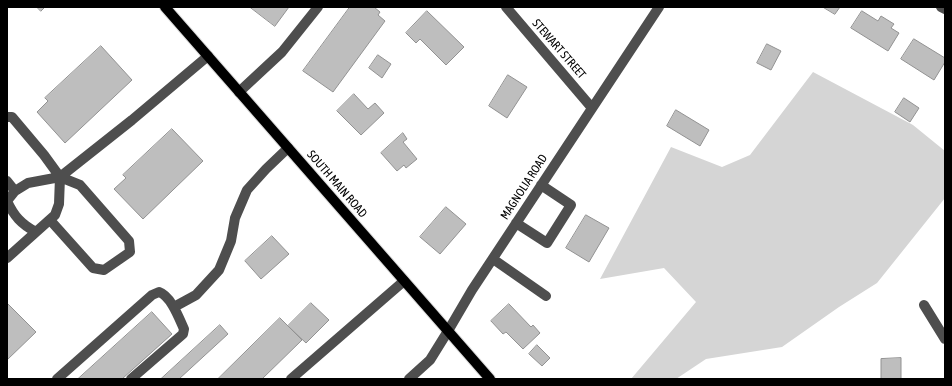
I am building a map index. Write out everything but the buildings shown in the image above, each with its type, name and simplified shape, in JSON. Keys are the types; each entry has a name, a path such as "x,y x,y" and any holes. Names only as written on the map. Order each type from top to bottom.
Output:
{"main road":[{"name":"SOUTH MAIN ROAD","path":"165,7 490,379"}],"street":[{"path":"239,92 282,52 318,7"},
{"name":"STEWART STREET","path":"506,7 592,108"},
{"name":"MAGNOLIA ROAD","path":"409,379 430,360 472,290 659,7"},
{"path":"941,7 945,9"},
{"path":"36,232 19,221 7,201 16,191 28,183 60,177 132,120 208,56"},
{"path":"7,116 12,117 44,155 60,177 80,185 129,241 130,252 104,270 93,268 50,220"},
{"path":"174,307 196,295 219,270 231,241 235,218 247,190 288,148"},
{"path":"7,258 55,215 59,204 60,177"},
{"path":"7,182 16,191"},
{"path":"516,223 547,243 571,205 541,186"},
{"path":"493,259 546,296"},
{"path":"291,379 404,281"},
{"path":"57,379 152,295 159,292 163,293 174,307 184,329 183,334 131,379"},
{"path":"924,306 945,339"}],"shaded area":[{"path":"813,72 913,125 945,151 945,198 877,283 839,307 782,347 706,359 676,379 631,379 696,302 664,268 600,279 671,147 722,167 750,155"}]}
